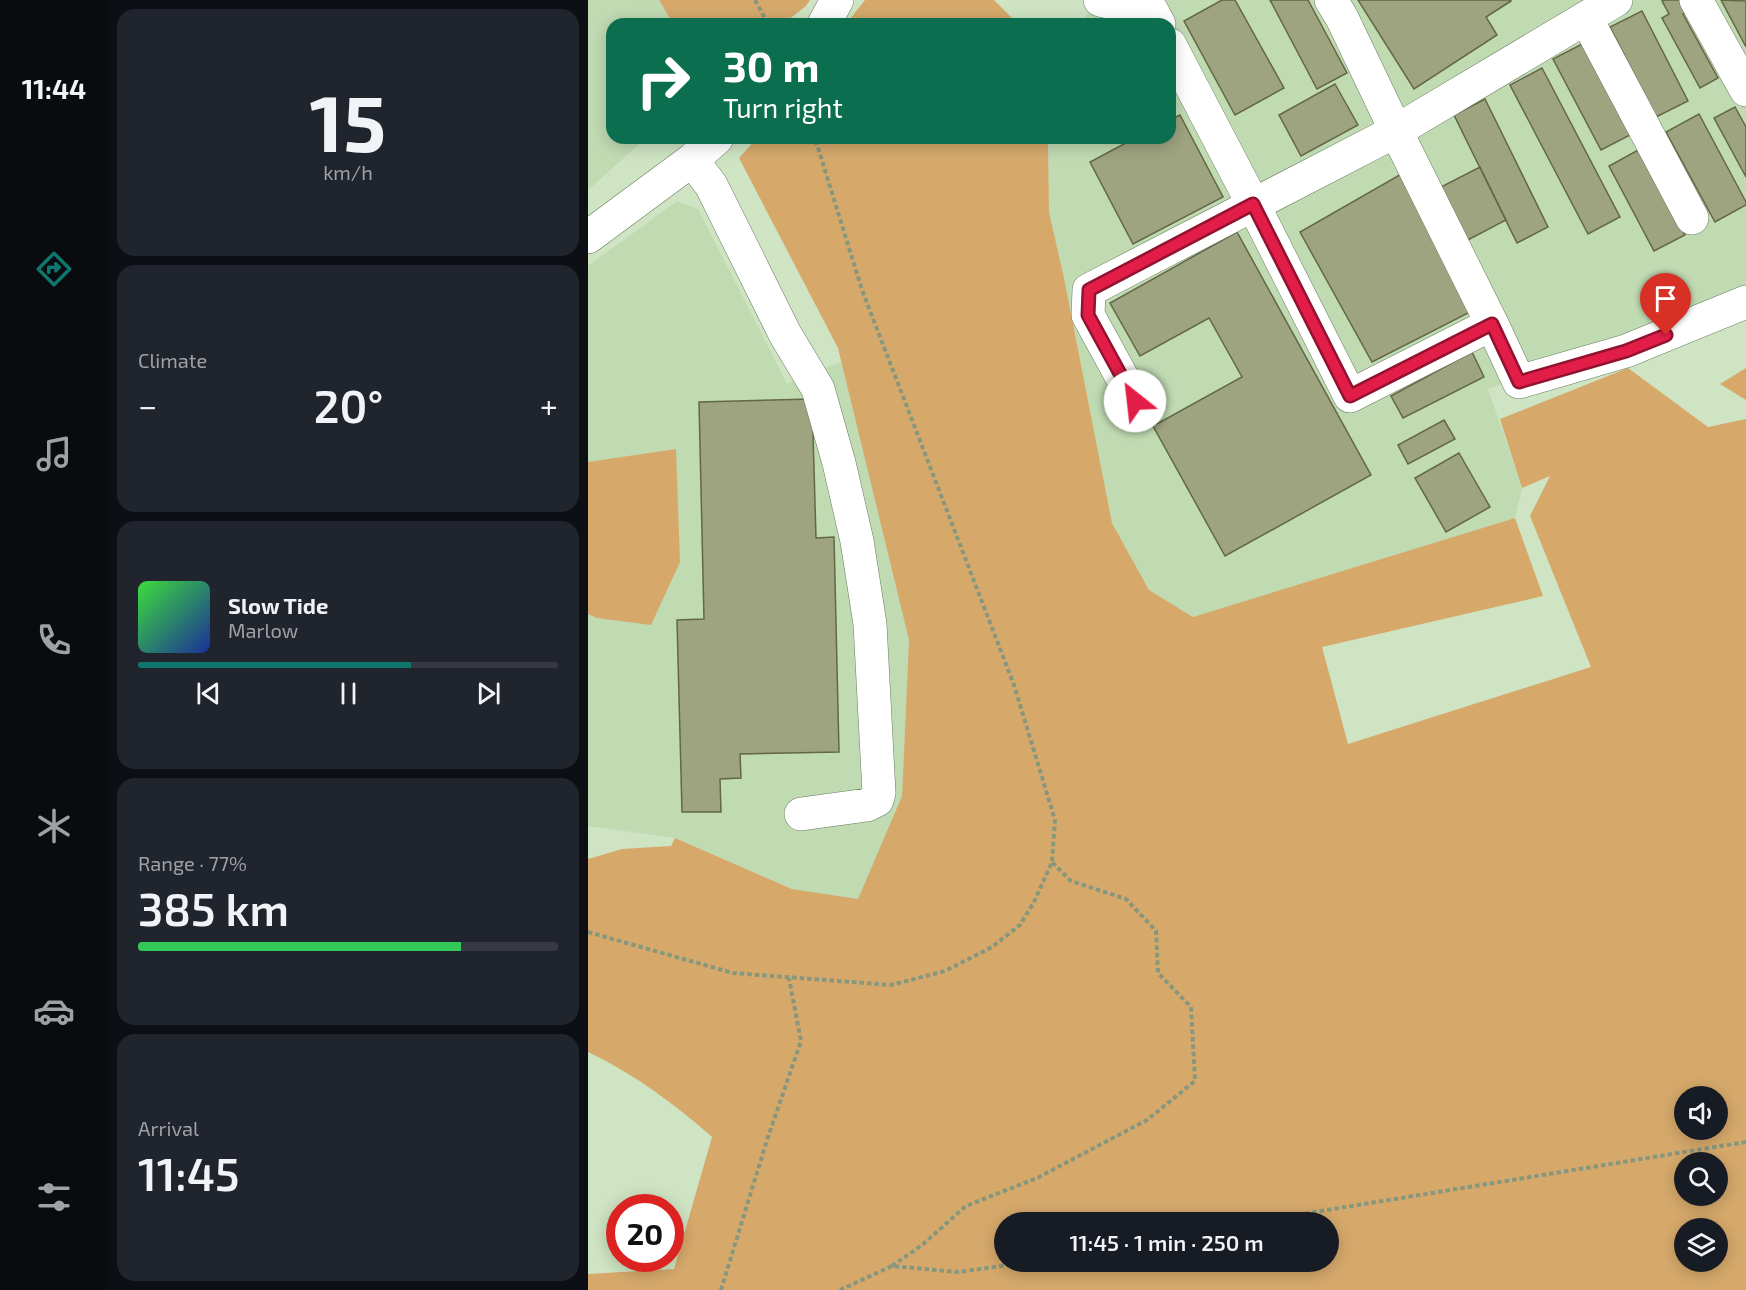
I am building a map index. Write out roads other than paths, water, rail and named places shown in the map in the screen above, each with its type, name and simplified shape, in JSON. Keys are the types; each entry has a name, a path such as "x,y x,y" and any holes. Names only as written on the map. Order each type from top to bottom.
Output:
{"lane":[{"path":"827,18 837,0"},
{"path":"1100,0 1161,12"},
{"path":"1331,0 1347,28 1519,382 1626,351 1746,303"},
{"path":"1135,401 1088,315 1089,290 1396,131 1616,0"},
{"path":"1696,0 1746,90"},
{"path":"1586,18 1692,218"},
{"path":"1176,56 1350,396 1492,324"},
{"path":"588,237 710,144"},
{"path":"692,160 711,185 785,334 818,389 839,463 857,540 870,624 879,793 877,800 872,804 801,814"}]}
